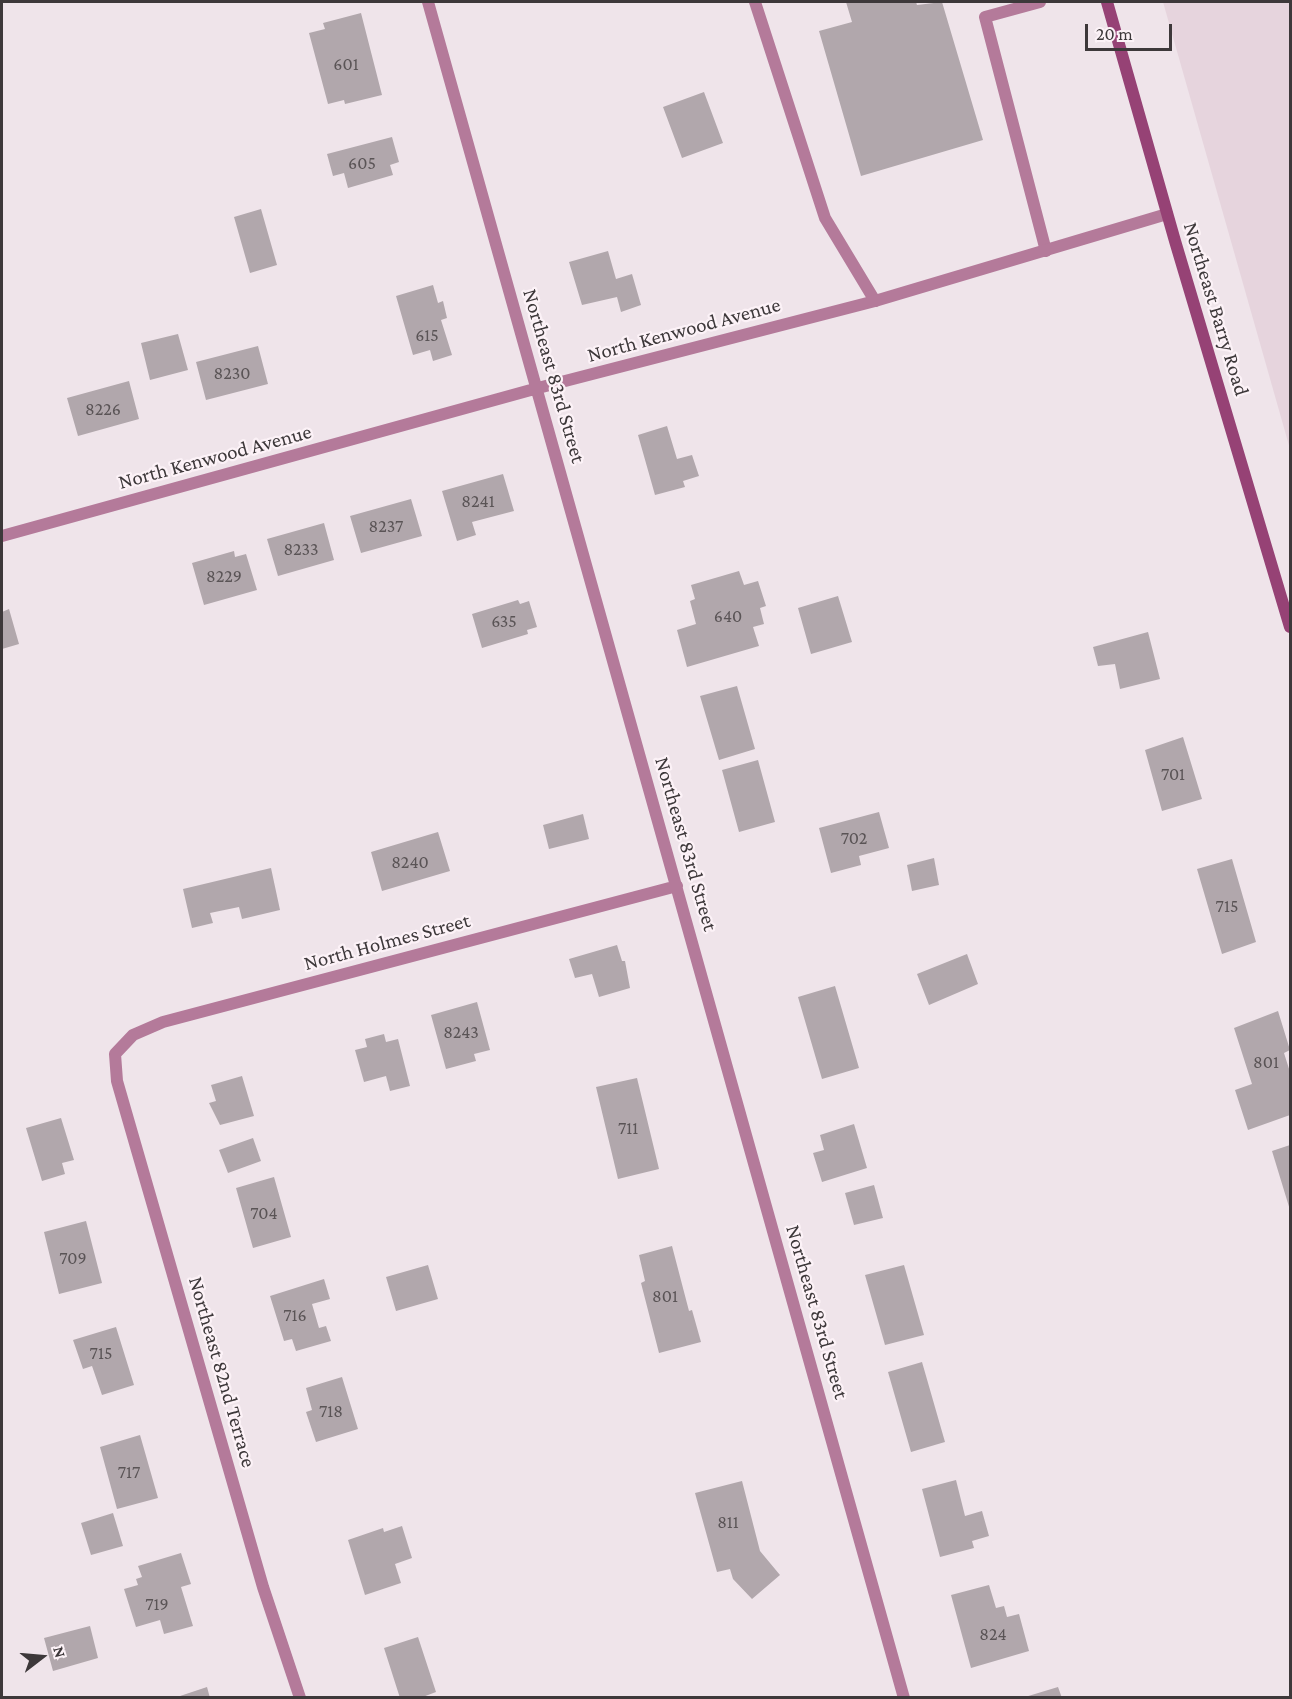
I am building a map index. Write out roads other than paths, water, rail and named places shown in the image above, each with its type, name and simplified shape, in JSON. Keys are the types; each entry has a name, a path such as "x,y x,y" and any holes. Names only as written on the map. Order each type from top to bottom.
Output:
{"main road":[{"name":"Northeast Barry Road","path":"1107,2 1167,214 1286,590 1290,627"}],"street":[{"name":"Northeast 83rd Street","path":"428,2 904,1698"},
{"path":"755,2 825,218 875,301"},
{"path":"1040,2 985,17 1046,251"},
{"name":"North Kenwood Avenue","path":"2,536 538,388 875,301 1167,214"},
{"name":"North Holmes Street","path":"115,1054 133,1035 163,1022 677,886"},
{"name":"Northeast 82nd Terrace","path":"115,1054 117,1081 259,1575 300,1698"}]}
